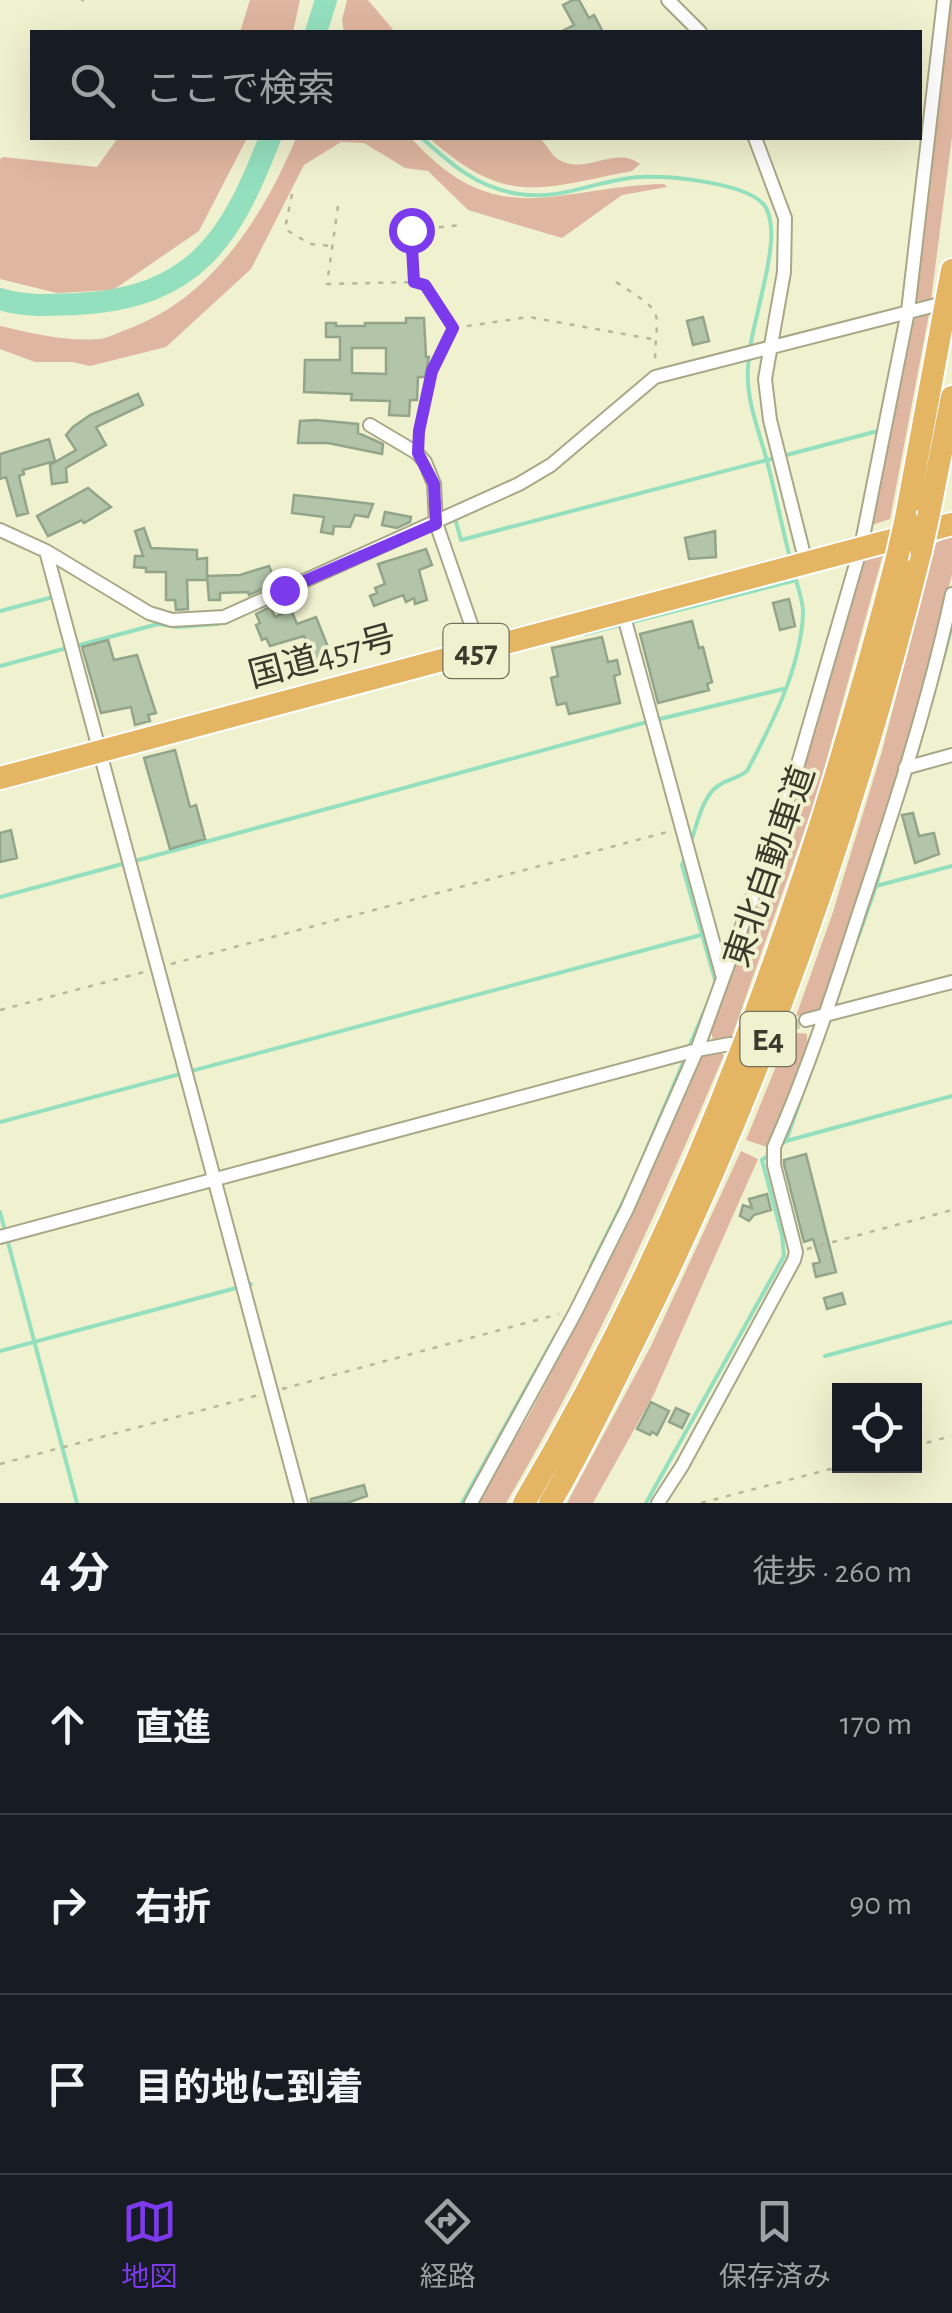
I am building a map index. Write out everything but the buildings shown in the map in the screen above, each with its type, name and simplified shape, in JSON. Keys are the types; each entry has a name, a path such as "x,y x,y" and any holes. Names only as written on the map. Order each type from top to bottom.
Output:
{"highway":[{"name":"東北自動車道","path":"550,1503 674,1262 739,1114 789,986 886,688 921,550 917,516 952,270"},
{"name":"東北自動車道","path":"524,1503 654,1254 726,1088 774,964 826,812 896,558 917,516 952,397"},
{"name":"国道457号","path":"0,778 952,524"}],"street":[{"path":"668,0 698,30"},
{"path":"472,1503 576,1313 627,1210 697,1050 787,802 861,546 908,311 944,0"},
{"path":"757,140 785,218 784,272 765,378 770,420 806,563"},
{"path":"0,530 46,551 150,613 172,620 224,616 436,524 551,465 655,377 936,305"},
{"path":"370,425 418,453 434,484 436,524 480,650"},
{"path":"46,551 301,1503"},
{"path":"658,1503 700,1433 796,1252 774,1165 774,1147 826,1015 905,768 952,594"},
{"path":"622,613 724,980"},
{"path":"905,768 952,756"},
{"path":"806,1020 952,982"},
{"path":"0,1237 730,1044"}],"path":[{"path":"292,194 285,229 310,244 332,246"},
{"path":"338,206 327,284 425,285 453,328"},
{"path":"414,282 411,230 462,225"},
{"path":"616,282 652,305 660,323 655,377"},
{"path":"453,328 529,316 657,340"},
{"path":"418,453 432,371 453,328"},
{"path":"0,1010 682,828"},
{"path":"796,1252 952,1210"},
{"path":"0,1464 563,1313 576,1313"},
{"path":"922,1444 952,1436"},
{"path":"701,1503 832,1469"}],"shaded area":[{"path":"250,0 300,0 293,30 241,30"},
{"path":"347,0 368,0 393,30 344,30"},
{"path":"948,0 952,0 952,137 931,300 915,301"},
{"path":"117,140 246,140 199,231 113,290 57,293 0,279 0,159 97,167"},
{"path":"295,140 413,140 443,168 472,186 501,196 530,198 626,187 667,187 622,195 562,238 468,210 428,171 405,168 364,143 341,142 304,165 251,269 166,347 90,366 35,362 0,349 0,326 87,340 114,335 158,315 185,297 231,252 283,168"},
{"path":"431,140 542,140 555,157 566,163 620,158 640,164 632,171 600,178 525,187 503,184 456,160"},
{"path":"930,309 890,519 872,525 910,318"},
{"path":"952,535 952,574 900,770 822,1007 817,1013 796,1016 832,915 882,751 936,543"},
{"path":"885,547 817,795 731,1039 713,1040 711,1030 797,799 854,571 865,555"},
{"path":"790,1032 807,1034 807,1045 767,1147 746,1140"},
{"path":"717,1050 724,1055 699,1113 623,1283 567,1394 506,1503 476,1503 528,1417 629,1223 701,1054"},
{"path":"741,1151 758,1159 654,1394 593,1503 567,1503 651,1346"}],"waterway":[{"path":"317,30 326,0"},
{"path":"0,299 47,305 117,299 151,290 179,275 203,257 223,233 240,206 269,140"},
{"path":"424,140 478,181 519,194 550,195 653,177 707,182 756,198 767,210 771,240 750,348"},
{"path":"749,358 750,399 790,558"},
{"path":"455,518 461,540 878,431"},
{"path":"690,845 708,797 721,784 747,771 783,696 801,635 802,601 795,576"},
{"path":"585,634 796,580"},
{"path":"0,611 53,597"},
{"path":"76,646 158,624 218,624"},
{"path":"944,656 952,625"},
{"path":"0,666 67,648"},
{"path":"656,720 783,689"},
{"path":"135,861 647,722"},
{"path":"876,886 886,852"},
{"path":"685,858 682,865 716,983"},
{"path":"0,897 126,863"},
{"path":"856,943 876,886 952,866"},
{"path":"0,1122 701,935"},
{"path":"689,1047 707,1005"},
{"path":"633,1181 686,1056"},
{"path":"780,1145 952,1096"},
{"path":"786,1141 801,1098"},
{"path":"646,1503 784,1256 762,1160 769,1155"},
{"path":"591,1266 629,1190"},
{"path":"0,1212 77,1503"},
{"path":"0,1351 251,1284"},
{"path":"825,1356 952,1322"},
{"path":"462,1503 557,1333"}],"tunnel":[{"path":"770,1032 806,1020"}],"route":[{"path":"284,590 436,524 434,484 418,453 419,431 432,371 453,328 425,285 414,282 411,230"}]}
